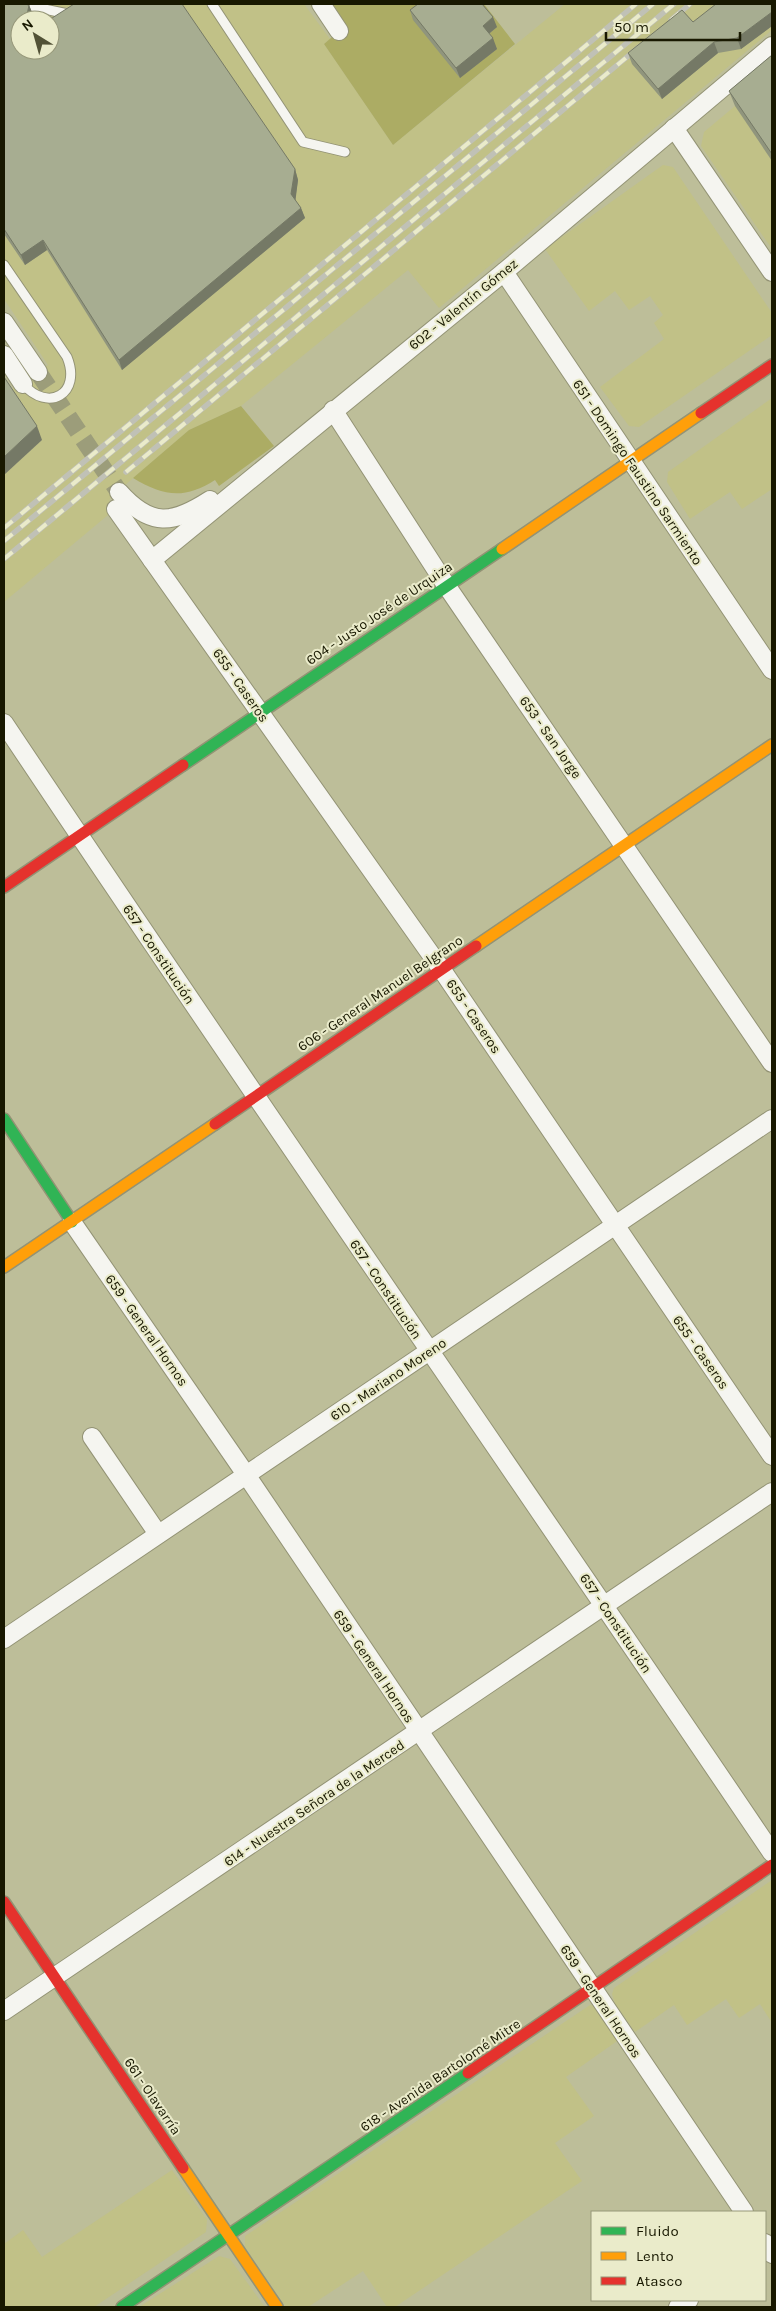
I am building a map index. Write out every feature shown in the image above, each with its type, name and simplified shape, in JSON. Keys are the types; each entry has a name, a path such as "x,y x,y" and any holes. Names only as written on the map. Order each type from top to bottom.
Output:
{"main road":[{"name":"604 - Justo José de Urquiza","path":"4,887 772,365"},
{"name":"606 - General Manuel Belgrano","path":"4,1267 772,745"},
{"name":"659 - General Hornos","path":"4,1119 72,1222"},
{"name":"618 - Avenida Bartolomé Mitre","path":"122,2307 593,1989 772,1864"},
{"name":"661 - Olavarría","path":"4,1902 277,2307"}],"street":[{"path":"321,4 340,31"},
{"name":"602 - Valentín Gómez","path":"152,560 504,272 772,46"},
{"path":"674,128 772,272"},
{"name":"651 - Domingo Faustino Sarmiento","path":"504,272 772,670"},
{"path":"4,322 38,372"},
{"path":"4,355 23,384"},
{"name":"653 - San Jorge","path":"333,410 446,585 626,846 772,1063"},
{"name":"655 - Caseros","path":"265,468 186,515 177,518 166,520 117,500 152,560 442,970 772,1456"},
{"name":"657 - Constitución","path":"4,723 428,1351 604,1605 772,1853"},
{"name":"610 - Mariano Moreno","path":"4,1639 158,1534 248,1476 428,1351 615,1227 772,1119"},
{"name":"659 - General Hornos","path":"72,1222 248,1476 419,1733 743,2211"},
{"path":"92,1437 158,1534"},
{"name":"614 - Nuestra Señora de la Merced","path":"4,2012 419,1733 772,1492"}],"lane":[{"path":"21,4 68,14"},
{"path":"212,4 303,142 345,152"},
{"path":"4,265 67,357 71,368 70,385 63,393 53,398 41,398 32,394 23,384"}],"shaded area":[{"path":"4,4 304,4 330,39 324,44 393,145 565,4 772,4 772,30 439,308 408,270 241,406 189,430 110,498 108,515 4,602 4,475 42,440 9,391 48,365 4,299"},
{"path":"333,4 484,4 515,44 393,145 324,44 346,25"},
{"path":"772,75 772,249 701,146 704,132"},
{"path":"663,165 673,167 772,313 772,335 639,427 629,426 600,387 664,339 654,323 663,315 650,296 629,310 615,291 589,311 545,249"},
{"path":"772,398 772,489 742,509 730,492 690,519 667,482 668,472"},
{"path":"241,406 274,446 219,486 215,480 193,491 174,493 154,489 133,478 189,430"},
{"path":"772,1880 772,2023 760,2004 739,2018 726,1999 687,2025 674,2005 635,2032 615,2004 612,1994 614,1988"},
{"path":"590,2005 596,2006 620,2039 566,2077 594,2116 555,2143 582,2181 395,2307 387,2307 363,2271 308,2307 286,2307 245,2247 245,2236"},
{"path":"172,2170 207,2220 206,2232 94,2307 4,2307 4,2244 23,2230 42,2257"},
{"path":"219,2256 230,2259 265,2307 139,2307"}],"building":[{"path":"4,4 29,5 28,10 10,10 10,60 60,60 60,13 74,4 182,4 295,169 291,194 301,208 119,360 43,240 21,255 4,229"},
{"path":"418,4 482,4 493,17 483,26 493,38 456,68 410,10"},
{"path":"716,4 772,4 772,12 737,38 714,42 658,89 628,53 682,10 693,22"},
{"path":"772,55 772,154 729,91"},
{"path":"4,377 37,426 4,457"}],"tunnel":[{"path":"38,372 119,492"}],"railway":[{"path":"4,528 636,4"},
{"path":"4,541 653,4"},
{"path":"4,559 674,4"},
{"path":"671,20 690,4"},
{"path":"126,472 639,47"}],"traffic: fast":[{"path":"183,765 502,549"},
{"path":"4,1119 72,1222"},
{"path":"122,2307 468,2073"}],"traffic: slow":[{"path":"502,549 701,413"},
{"path":"476,946 772,745"},
{"path":"4,1267 215,1124"},
{"path":"183,2168 277,2307"}],"traffic: jam":[{"path":"701,413 772,365"},
{"path":"4,887 183,765"},
{"path":"215,1124 476,946"},
{"path":"468,2073 772,1865"},
{"path":"4,1902 183,2168"}]}
